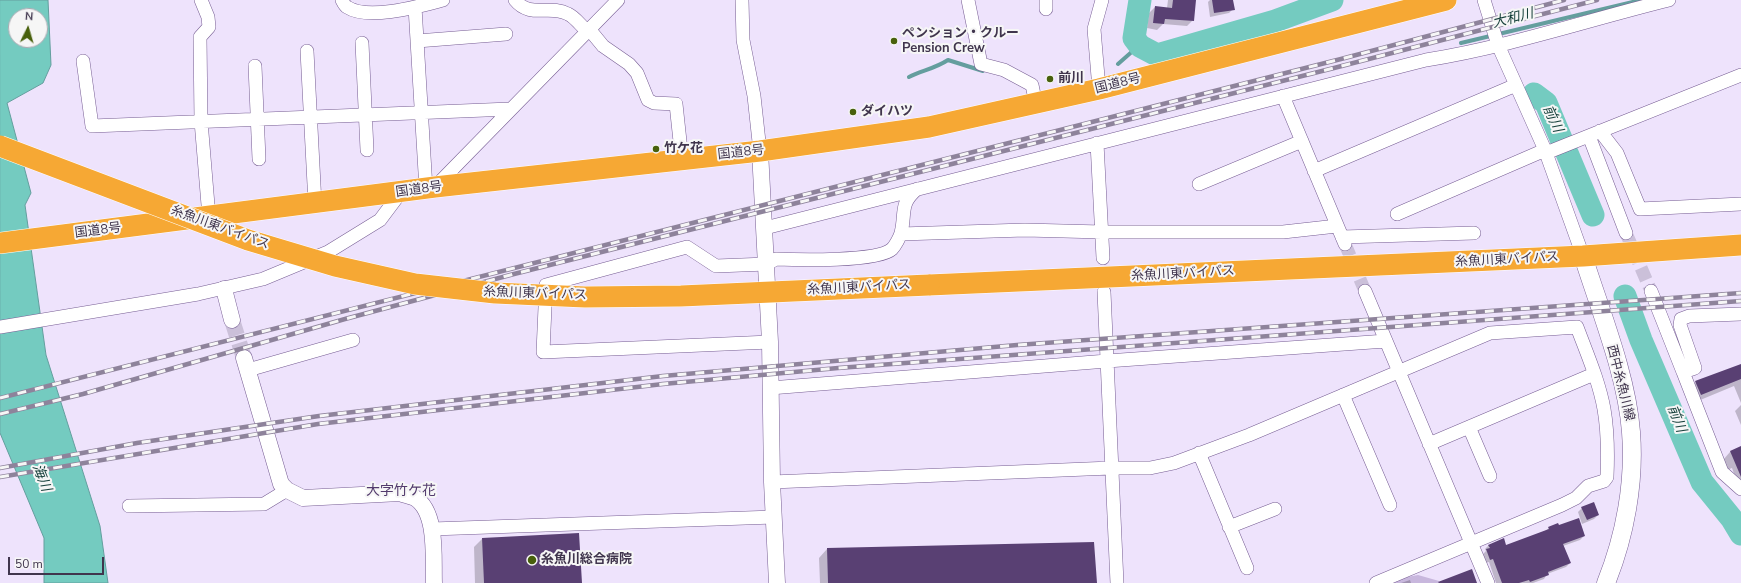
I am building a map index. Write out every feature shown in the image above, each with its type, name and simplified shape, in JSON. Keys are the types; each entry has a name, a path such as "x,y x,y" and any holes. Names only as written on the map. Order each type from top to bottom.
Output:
{"highway":[{"name":"国道8号","path":"0,244 431,188 760,151 929,127 1099,89 1446,0"},
{"name":"糸魚川東バイパス","path":"0,146 248,240 335,266 415,284 495,293 585,297 681,296 1583,256 1741,245"}],"main road":[{"name":"西中糸魚川線","path":"1583,256 1626,397 1631,431 1632,461 1624,524 1614,564 1606,583"}],"street":[{"path":"201,0 208,17 209,27 200,37 201,121 209,217"},
{"path":"342,0 347,7 358,12 374,13 415,7 443,0"},
{"path":"514,0 520,6 530,11 552,10 568,13 588,30 603,46 629,64 637,73 648,100 654,103 676,104 682,160"},
{"path":"431,188 618,0"},
{"path":"742,0 743,40 754,96 760,151 765,228 770,342 772,482 777,583"},
{"path":"968,0 981,64 1004,70 1032,85 1036,104"},
{"path":"1099,89 1094,30 1102,0"},
{"path":"1484,0 1498,45 1545,152 1583,256"},
{"path":"765,228 1426,60 1458,55 1498,45 1669,0"},
{"path":"415,7 421,112 431,188"},
{"path":"417,41 506,34"},
{"path":"362,43 367,150"},
{"path":"307,51 315,204"},
{"path":"83,61 92,126 510,109"},
{"path":"255,66 259,159"},
{"path":"1397,214 1545,152 1741,75"},
{"path":"1314,171 1516,85"},
{"path":"1283,96 1341,235"},
{"path":"1594,134 1617,153 1640,209 1741,204"},
{"path":"1594,134 1626,233"},
{"path":"1199,184 1302,141"},
{"path":"1097,143 1103,258"},
{"path":"770,342 543,352 546,285 687,247 716,266 766,264 776,259 876,256 892,249 901,234 904,205 908,196 917,189"},
{"path":"0,327 224,289 263,279 328,252 380,220 400,192"},
{"path":"901,234 1025,230 1102,232 1283,232 1341,235 1474,233"},
{"path":"224,289 232,320"},
{"path":"1364,291 1488,583"},
{"path":"1651,291 1722,472 1741,490"},
{"path":"1104,292 1117,583"},
{"path":"1683,372 1694,368 1680,325 1681,319 1689,316 1741,314"},
{"path":"772,482 1111,468 1150,468 1174,463 1249,435 1490,333 1577,327 1594,374 1604,408 1607,438 1607,477 1604,481 1588,486 1576,498 1562,505 1376,583"},
{"path":"353,340 246,364 278,476 281,484 287,490 303,498 400,493 414,498 424,506 432,529 434,583"},
{"path":"770,388 1107,361 1386,341"},
{"path":"1429,444 1594,374"},
{"path":"1343,395 1390,505"},
{"path":"1469,427 1490,476"},
{"path":"1199,453 1247,568"},
{"path":"129,506 264,504 287,490"},
{"path":"1230,527 1274,509"},
{"path":"432,529 774,517"}],"shaded area":[{"path":"1418,575 1439,581 1440,583 1375,583"}],"water":[{"name":"海川","path":"0,0 48,0 51,65 43,83 7,103 31,193 25,205 46,355 100,526 108,583 44,583 44,538 0,433"}],"building":[{"path":"1173,0 1196,0 1194,21 1165,19 1164,24 1153,23 1155,6 1172,8"},
{"path":"1212,0 1233,0 1235,10 1214,13"},
{"path":"1741,364 1741,379 1701,395 1695,381"},
{"path":"1741,446 1741,477 1730,451"},
{"path":"1594,502 1599,515 1587,520 1581,507"},
{"path":"1579,518 1585,536 1563,544 1571,563 1548,572 1549,575 1530,582 1529,580 1519,583 1502,583 1493,559 1490,560 1486,549 1490,548 1488,545 1504,538 1506,545 1549,529 1548,527 1558,523 1559,525"},
{"name":"糸魚川総合病院","path":"579,533 582,583 484,583 482,538"},
{"path":"1094,542 1097,583 828,583 827,548"},
{"path":"1472,569 1477,583 1438,582"}],"waterway":[{"name":"前川","path":"1140,0 1134,38 1140,46 1157,55 1275,21 1332,0"},
{"name":"大和川","path":"1461,43 1641,0"},
{"path":"1118,64 1135,49 1137,43"},
{"path":"909,77 948,60 983,71"},
{"name":"前川","path":"1534,94 1546,103 1593,215"},
{"name":"前川","path":"1625,296 1641,340 1702,482 1732,519 1741,534"}],"tunnel":[{"path":"1626,233 1651,291"},
{"path":"1345,244 1365,291"},
{"path":"232,320 244,358"}],"railway":[{"path":"0,398 1341,59 1564,0"},
{"path":"0,414 83,394 345,319 514,274 1334,68 1597,0"},
{"path":"0,468 137,443 319,416 663,376 1017,345 1741,293"},
{"path":"0,477 318,424 663,384 838,368 1741,301"}],"place":[{"name":"ペンション・クルー Pension Crew","path":"894,41"},
{"name":"前川","path":"1050,79"},
{"name":"ダイハツ","path":"853,112"},
{"name":"竹ケ花","path":"656,149"},
{"name":"糸魚川総合病院","path":"532,560"}],"district":[{"name":"大字竹ケ花","path":"401,492"}]}
